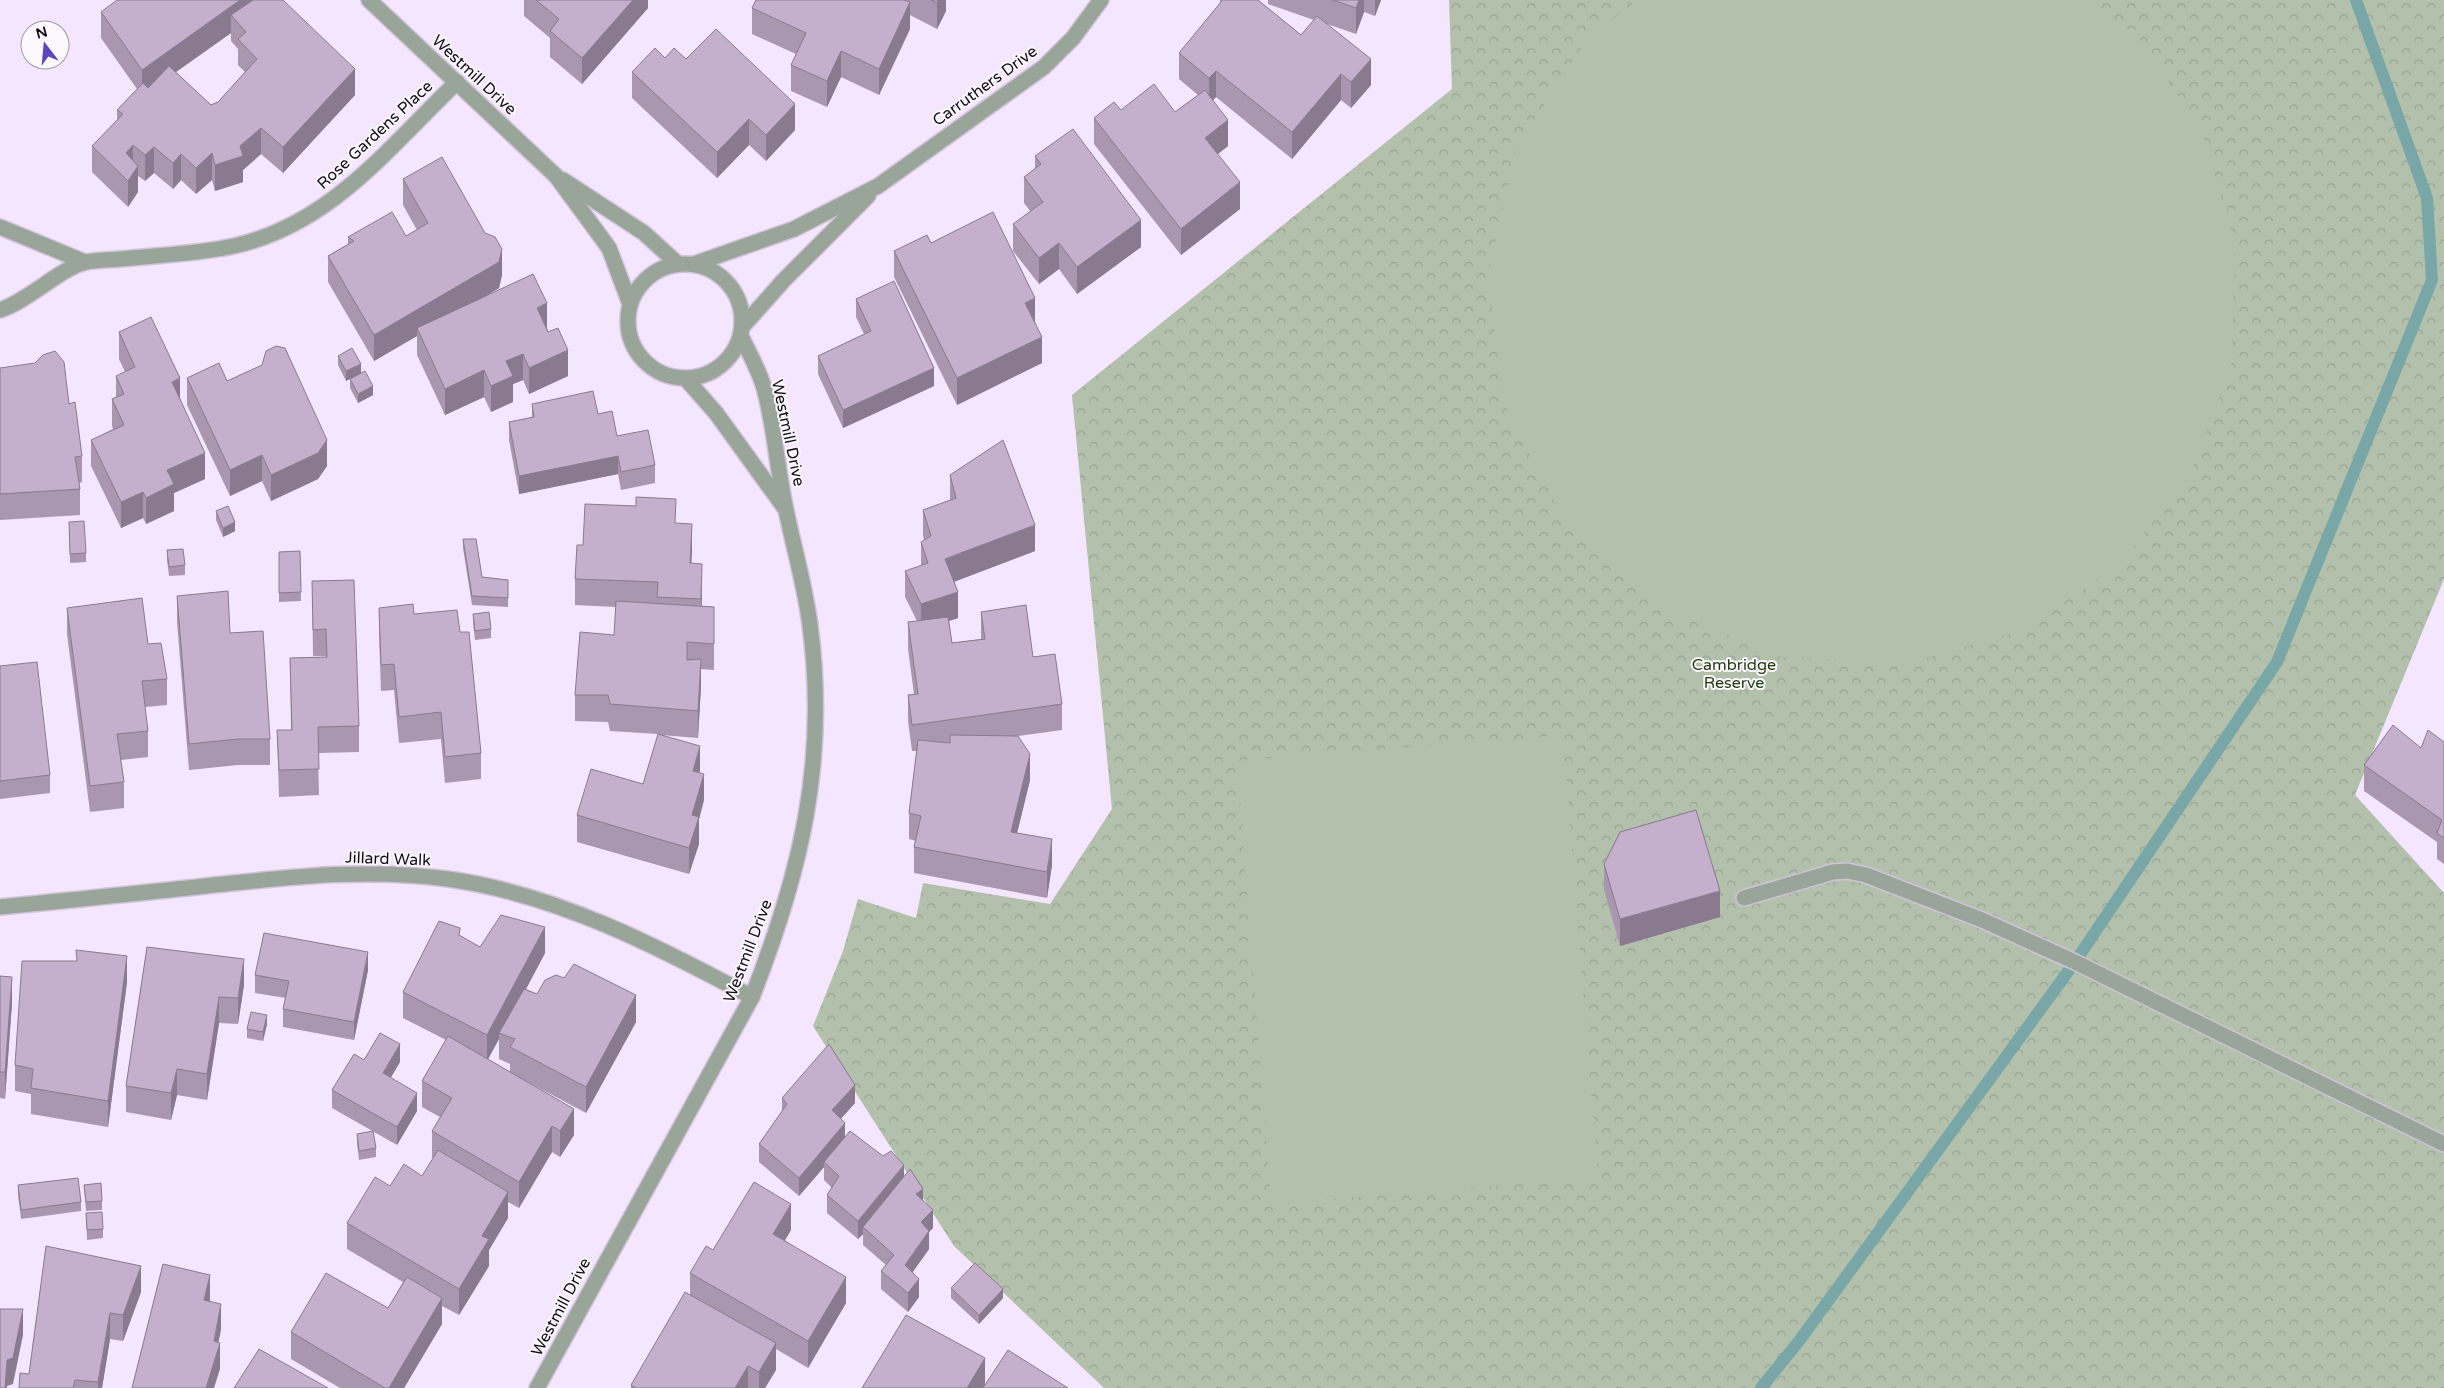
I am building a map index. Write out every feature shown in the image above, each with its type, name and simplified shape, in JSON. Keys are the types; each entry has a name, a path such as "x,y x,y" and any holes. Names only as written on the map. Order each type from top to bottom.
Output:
{"street":[{"name":"Westmill Drive","path":"369,0 556,176 609,248 630,304"},
{"name":"Carruthers Drive","path":"694,264 794,229 878,186 1044,67 1072,38 1101,0"},
{"name":"Rose Gardens Place","path":"0,310 23,300 85,262 234,246 270,234 302,220 328,204 355,182 457,82"},
{"name":"Westmill Drive","path":"556,176 644,233 678,264"},
{"name":"Carruthers Drive","path":"742,331 784,280 878,186"},
{"name":"Rose Gardens Place","path":"0,227 85,262"},
{"path":"678,264 694,264 711,270 725,279 736,293 742,309 742,331 734,353 720,367 704,376 686,379 668,376 652,368 639,356 630,340 627,322 630,304 637,289 662,268 678,264"},
{"name":"Westmill Drive","path":"537,1388 752,997 775,938 791,889 808,814 816,742 816,685 810,625 802,572 786,510 764,387 742,331"},
{"name":"Westmill Drive","path":"686,379 716,413 786,510"},
{"path":"1744,898 1833,872 1846,871 1866,875 1982,920 2075,962 2444,1144"},
{"name":"Jillard Walk","path":"0,908 301,876 353,873 403,874 449,879 542,901 599,923 706,972 752,997"}],"green space":[{"name":"Cambridge Reserve","path":"1449,0 2444,0 2444,579 2355,795 2444,893 2444,1388 1104,1388 954,1246 813,1026 843,951 858,899 916,918 923,883 1050,904 1112,809 1072,395 1452,89"},
{"path":"1637,0 2091,0 2136,35 2202,131 2235,243 2232,361 2192,471 2120,564 2023,630 1910,663 1781,657 1660,608 1564,520 1504,404 1488,275 1516,148 1587,39"},
{"path":"1563,735 1598,1178 1271,1204 1237,761"}],"building":[{"path":"117,0 240,0 142,70 101,12"},
{"path":"253,0 283,0 355,69 283,147 261,128 240,146 243,156 215,165 212,153 196,168 181,154 173,163 154,147 145,155 133,145 126,153 138,166 128,181 92,146 123,114 117,110 143,83 148,88 169,66 211,105 218,102 257,59 238,39 246,32 231,15"},
{"path":"536,0 633,0 582,58 550,31 559,19"},
{"path":"756,0 904,0 910,2 879,69 841,51 827,81 791,65 806,33 752,8"},
{"path":"1221,0 1258,0 1301,35 1317,16 1371,59 1351,82 1341,74 1292,132 1216,71 1209,78 1179,53"},
{"path":"1333,0 1359,0 1356,8"},
{"path":"716,29 795,104 766,135 749,119 717,152 632,72 655,48 665,58 674,48 686,59"},
{"path":"1154,84 1175,112 1205,90 1228,120 1205,138 1240,182 1181,229 1094,118 1114,102 1121,110"},
{"path":"1073,129 1141,220 1077,267 1059,243 1039,258 1013,224 1043,202 1024,177 1041,164 1035,156"},
{"path":"442,157 485,233 495,237 502,249 499,262 374,335 328,256 354,241 348,237 392,212 406,236 428,223 403,179"},
{"path":"993,212 1035,298 1025,303 1042,337 957,378 894,251 927,235 931,243"},
{"path":"533,274 547,303 537,308 548,332 558,328 568,350 529,368 523,354 506,361 513,376 491,386 484,370 445,389 417,328"},
{"path":"894,281 934,368 843,410 818,356 871,331 856,299"},
{"path":"151,317 180,378 172,382 205,453 167,470 174,484 146,498 143,492 121,502 91,440 124,425 112,399 124,394 116,376 135,367 119,332"},
{"path":"276,346 285,348 327,440 318,453 271,475 262,455 230,470 187,378 219,363 227,381 262,365 266,351"},
{"path":"352,348 361,364 346,371 338,356"},
{"path":"55,351 64,362 69,404 75,402 82,456 75,457 80,489 0,494 0,368 35,363 43,355"},
{"path":"365,371 373,386 358,394 350,379"},
{"path":"593,391 598,414 612,411 617,436 648,430 655,465 621,472 618,456 519,476 509,422 534,417 532,404"},
{"path":"1003,440 1035,525 945,559 958,592 921,604 905,571 928,563 921,542 931,536 923,510 956,498 950,475"},
{"path":"636,497 676,499 675,523 692,524 690,563 702,564 701,599 657,597 658,582 575,579 577,545 583,545 585,504 636,506"},
{"path":"228,506 235,522 223,528 216,511"},
{"path":"84,521 86,553 70,554 69,522"},
{"path":"463,539 476,539 482,577 508,580 508,598 472,596"},
{"path":"183,549 185,565 169,567 167,550"},
{"path":"300,551 301,592 279,593 279,552"},
{"path":"354,580 359,726 318,727 319,769 279,770 277,730 292,730 290,658 327,657 326,629 313,630 312,581"},
{"path":"228,591 230,633 263,631 270,739 238,739 189,744 177,596"},
{"path":"142,598 148,644 161,643 167,679 142,681 148,731 117,734 124,782 90,786 67,608"},
{"path":"616,601 714,607 714,644 687,642 687,660 701,659 698,711 610,704 608,695 575,695 580,632 614,635"},
{"path":"413,604 414,614 457,610 460,632 469,632 481,753 445,757 441,712 399,717 394,664 381,665 379,608"},
{"path":"1026,605 1033,657 1055,654 1062,704 912,725 908,695 918,694 908,622 948,617 952,643 985,639 981,612"},
{"path":"489,612 491,629 475,631 473,614"},
{"path":"37,662 50,775 0,781 0,666"},
{"path":"2393,725 2421,748 2428,730 2444,742 2444,838 2437,833 2442,820 2364,765"},
{"path":"658,734 700,746 693,771 704,774 692,815 699,817 689,848 577,815 591,769 643,784"},
{"path":"950,735 1018,736 1030,754 1011,832 1052,839 1047,872 914,847 921,816 909,813 918,740 950,743"},
{"path":"1696,810 1720,891 1620,919 1604,864 1620,832"},
{"path":"501,915 545,927 487,1035 403,992 439,921 460,928 459,935 480,947"},
{"path":"264,933 368,952 354,1022 283,1009 289,981 255,975"},
{"path":"147,947 244,959 238,998 219,997 207,1074 177,1069 171,1093 126,1086"},
{"path":"76,950 127,956 108,1101 31,1088 33,1069 15,1065 22,961 77,961"},
{"path":"574,964 636,995 586,1087 510,1047 515,1039 499,1033 524,989 537,994 545,980 556,975 564,978"},
{"path":"0,976 12,977 5,1072 0,1072"},
{"path":"251,1012 267,1015 263,1032 247,1029"},
{"path":"380,1033 400,1044 383,1073 417,1093 397,1127 332,1090 354,1054 364,1060"},
{"path":"448,1036 574,1109 560,1131 552,1126 519,1182 432,1131 452,1098 422,1081"},
{"path":"829,1044 855,1085 832,1110 845,1123 799,1178 759,1144 787,1104 782,1098"},
{"path":"373,1131 376,1148 359,1151 357,1134"},
{"path":"850,1131 883,1156 891,1151 904,1165 858,1221 827,1195 839,1176 824,1162"},
{"path":"438,1150 508,1192 482,1236 489,1239 459,1289 347,1223 375,1177 390,1186 404,1164 422,1176"},
{"path":"910,1169 923,1189 916,1194 933,1210 921,1222 929,1231 905,1265 919,1279 908,1293 881,1271 894,1255 863,1227"},
{"path":"78,1178 81,1202 21,1210 18,1185"},
{"path":"754,1182 791,1204 773,1234 846,1277 808,1341 690,1273 706,1246 713,1250"},
{"path":"101,1183 102,1201 86,1202 84,1185"},
{"path":"102,1212 103,1229 87,1230 86,1213"},
{"path":"46,1246 141,1266 123,1315 110,1313 98,1382 75,1380 73,1388 19,1388 20,1373 29,1374"},
{"path":"975,1263 1003,1289 979,1315 951,1288"},
{"path":"163,1264 210,1275 204,1300 221,1304 214,1341 220,1343 206,1388 132,1388"},
{"path":"326,1273 388,1308 407,1277 442,1298 389,1388 385,1388 291,1332"},
{"path":"685,1292 776,1343 759,1372 748,1366 735,1388 636,1388 631,1385"},
{"path":"0,1309 23,1309 13,1358 7,1360 5,1388 0,1388"},
{"path":"906,1315 985,1358 967,1388 862,1388"},
{"path":"259,1349 328,1388 234,1388"},
{"path":"1008,1350 1068,1388 983,1388"}],"waterway":[{"path":"1761,1388 1799,1341 2075,962 2277,662 2432,280 2427,198 2356,0"}]}
